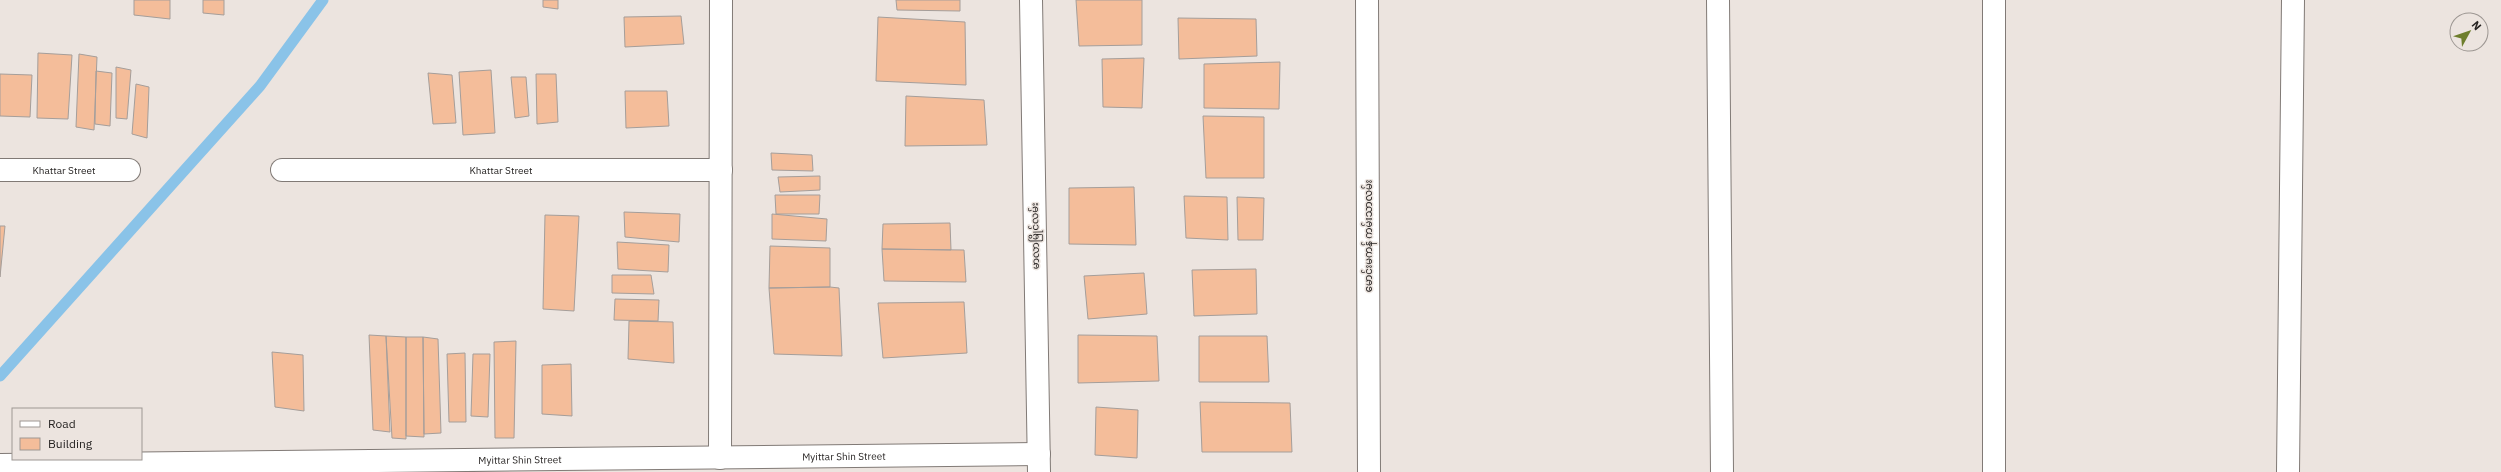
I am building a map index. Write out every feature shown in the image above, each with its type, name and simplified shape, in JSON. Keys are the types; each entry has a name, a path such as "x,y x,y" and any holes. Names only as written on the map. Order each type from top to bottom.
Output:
{"street":[{"path":"720,458 722,0"},
{"name":"မာလာမြိုင်လမ်း","path":"1031,0 1039,463"},
{"name":"မောင်းမကန် ကမ်းသာလမ်း","path":"1366,0 1369,472"},
{"path":"1718,0 1722,472"},
{"path":"1994,0 1994,472"},
{"path":"2288,472 2293,0"},
{"name":"Khattar Street","path":"0,170 129,170"},
{"name":"Khattar Street","path":"282,170 721,170"},
{"name":"Myittar Shin Street","path":"0,466 720,458 1039,463"}],"building":[{"path":"134,0 170,0 170,19 134,15"},
{"path":"203,0 224,0 224,15 203,13"},
{"path":"543,0 558,0 558,9 543,7"},
{"path":"896,0 960,0 960,11 897,10"},
{"path":"1076,0 1142,0 1142,45 1079,46"},
{"path":"681,16 684,44 625,47 624,17"},
{"path":"878,17 965,22 966,85 876,81"},
{"path":"1178,18 1256,19 1257,56 1179,59"},
{"path":"38,53 72,55 68,119 37,118"},
{"path":"79,54 97,57 94,130 76,127"},
{"path":"1144,58 1142,108 1103,107 1102,59"},
{"path":"1280,62 1279,109 1204,108 1204,64"},
{"path":"116,67 131,70 127,119 116,118"},
{"path":"491,70 495,133 463,135 459,72"},
{"path":"96,71 112,73 110,126 95,124"},
{"path":"428,73 452,75 456,123 433,124"},
{"path":"0,74 32,75 30,117 0,116"},
{"path":"536,74 556,74 558,122 537,124"},
{"path":"511,77 526,77 529,116 515,118"},
{"path":"136,84 149,87 147,138 132,134"},
{"path":"625,91 667,91 669,126 626,128"},
{"path":"906,96 984,100 987,145 905,146"},
{"path":"1203,116 1264,117 1264,178 1206,178"},
{"path":"771,153 812,155 813,171 772,170"},
{"path":"820,176 820,190 780,192 778,177"},
{"path":"1134,187 1136,245 1069,244 1069,188"},
{"path":"775,195 820,195 819,214 776,214"},
{"path":"1184,196 1227,197 1228,240 1186,238"},
{"path":"1237,197 1264,198 1263,240 1238,240"},
{"path":"624,212 680,214 679,242 625,237"},
{"path":"772,214 827,219 826,241 772,239"},
{"path":"545,215 579,216 574,311 543,309"},
{"path":"950,223 951,250 882,249 883,224"},
{"path":"0,226 5,226 0,277"},
{"path":"617,242 669,245 668,272 618,269"},
{"path":"770,246 830,248 830,287 769,288"},
{"path":"882,249 964,250 966,282 884,281"},
{"path":"1256,269 1257,314 1194,316 1192,270"},
{"path":"1144,273 1147,314 1088,319 1084,276"},
{"path":"612,275 651,275 654,294 612,293"},
{"path":"769,288 839,288 842,356 774,354"},
{"path":"615,299 659,300 658,321 614,320"},
{"path":"964,302 967,353 883,358 878,303"},
{"path":"629,321 673,322 674,363 628,359"},
{"path":"369,335 386,336 390,432 373,430"},
{"path":"1078,335 1157,336 1159,381 1078,383"},
{"path":"386,336 406,337 406,439 392,438"},
{"path":"1199,336 1267,336 1269,382 1199,382"},
{"path":"406,337 423,337 424,437 406,436"},
{"path":"423,337 438,339 441,433 424,434"},
{"path":"516,341 514,438 495,438 494,342"},
{"path":"272,352 303,355 304,411 275,407"},
{"path":"465,353 466,422 449,422 447,354"},
{"path":"473,354 490,354 488,417 471,416"},
{"path":"571,364 572,416 542,414 542,365"},
{"path":"1200,402 1290,403 1292,452 1202,452"},
{"path":"1096,407 1138,410 1137,458 1095,455"}],"waterway":[{"path":"0,376 260,86 323,0"}]}
